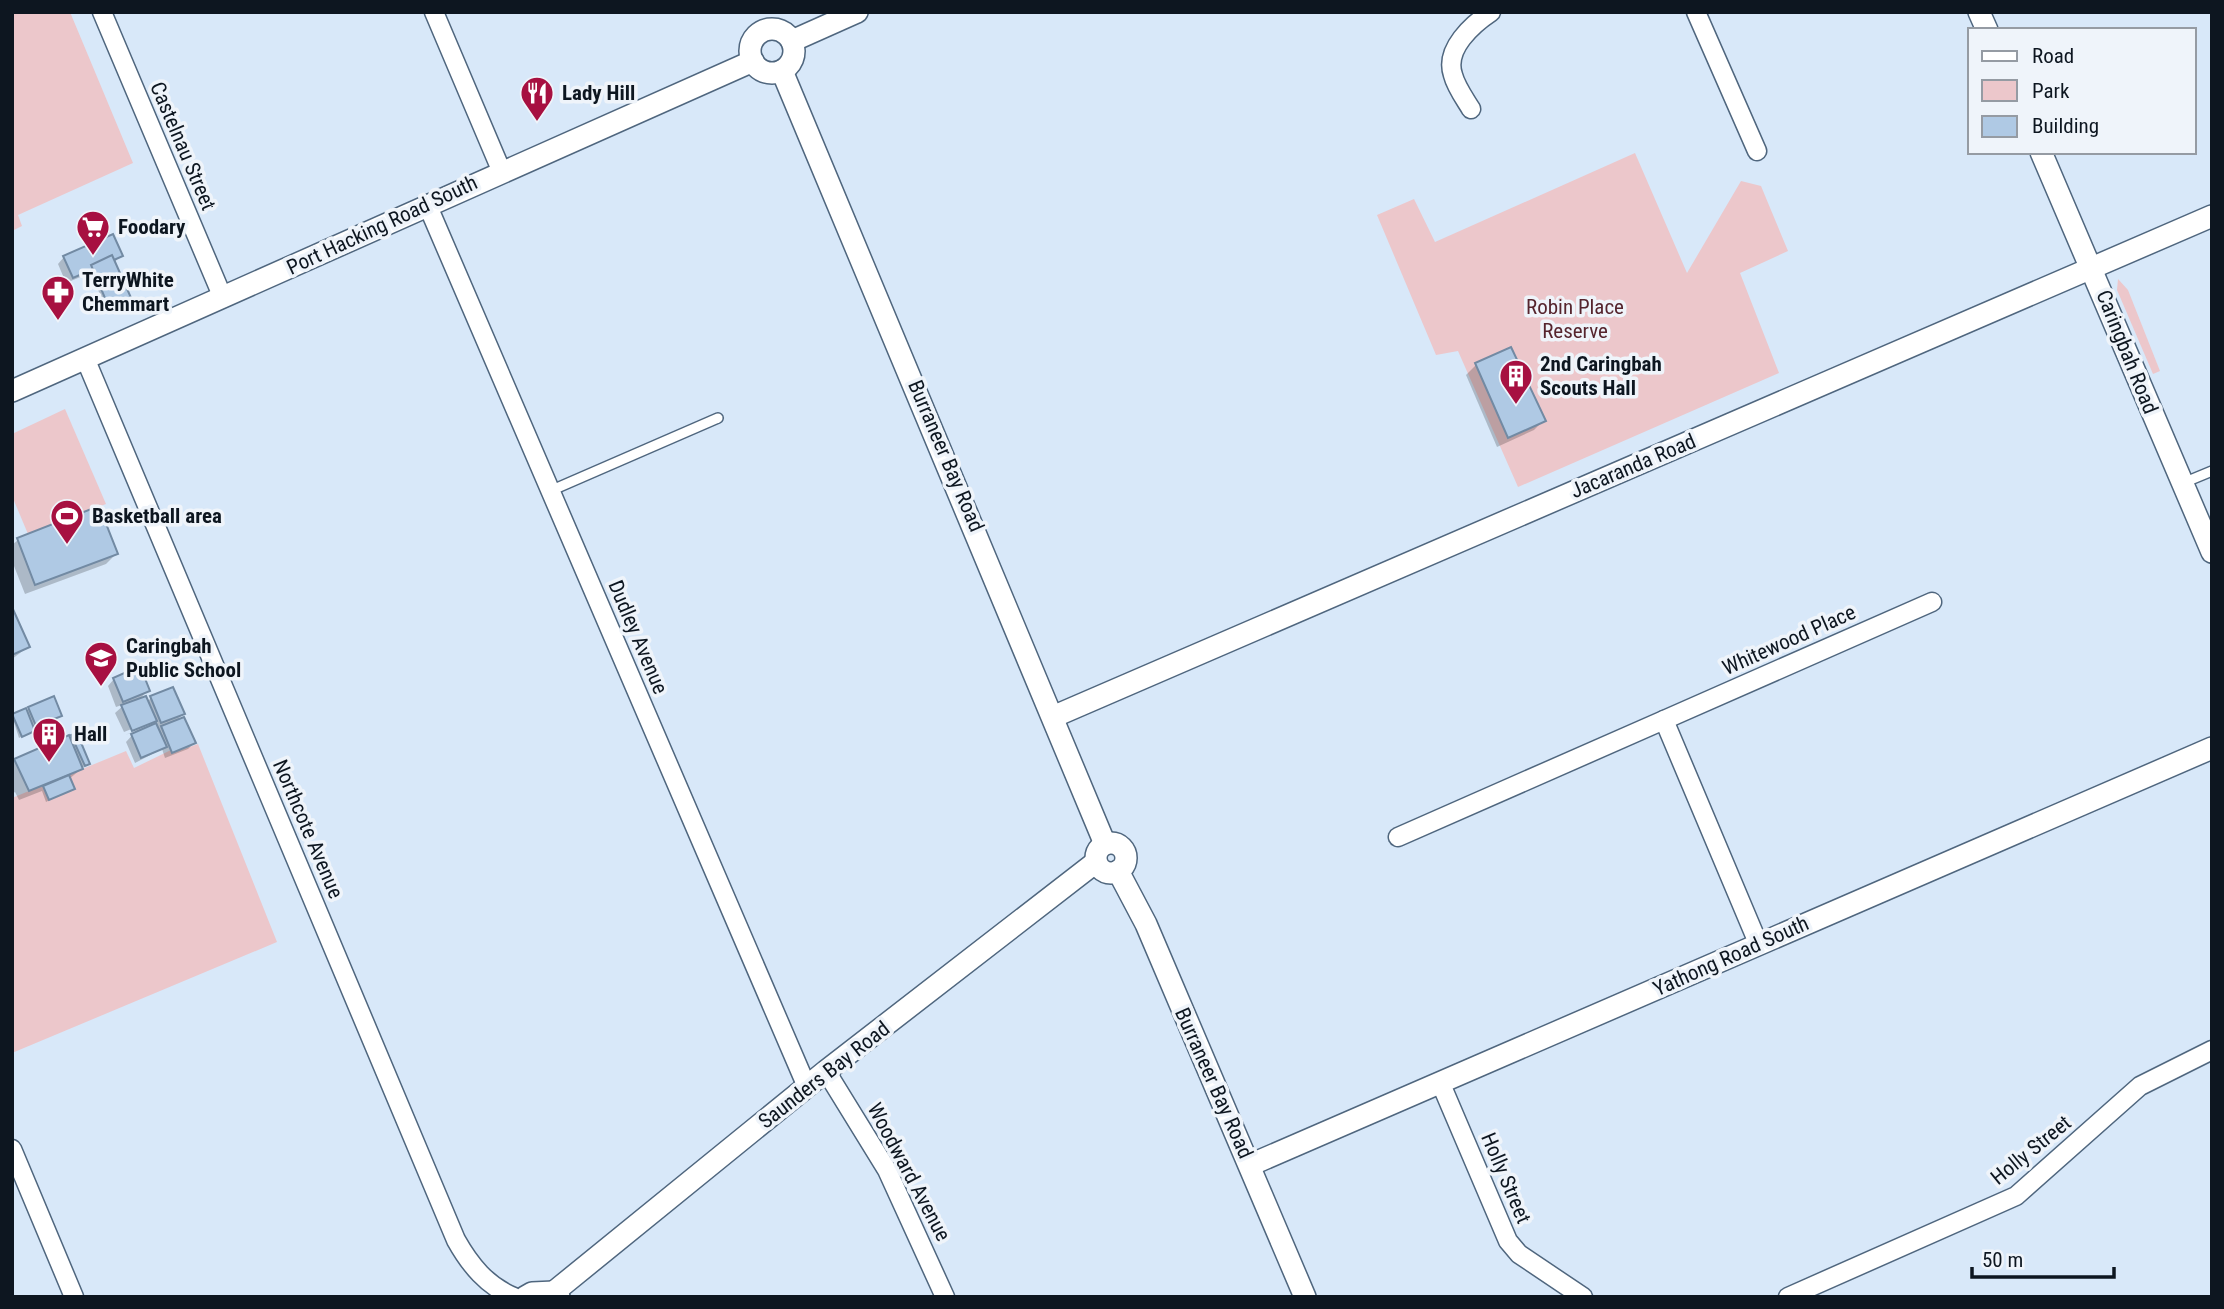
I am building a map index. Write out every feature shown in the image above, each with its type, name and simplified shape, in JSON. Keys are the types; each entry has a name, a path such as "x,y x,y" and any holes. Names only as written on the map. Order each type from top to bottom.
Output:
{"street":[{"name":"Castelnau Street","path":"102,12 223,298"},
{"path":"434,12 501,170"},
{"path":"792,41 857,12"},
{"path":"1471,109 1452,73 1453,59 1473,24 1491,12"},
{"path":"1696,12 1757,151"},
{"path":"1979,12 1986,28"},
{"path":"763,21 782,31 792,41 792,61 782,71 769,73 752,61 752,42 763,21"},
{"name":"Port Hacking Road South","path":"12,391 223,298 501,170 752,61"},
{"name":"Burraneer Bay Road","path":"782,71 1055,716 1101,853 1115,843 1124,849 1125,864 1118,871 1146,924 1305,1297"},
{"name":"Caringbah Road","path":"2042,154 2212,552"},
{"name":"Dudley Avenue","path":"427,204 807,1087"},
{"name":"Jacaranda Road","path":"1055,716 2212,216"},
{"name":"Northcote Avenue","path":"85,358 456,1240 467,1259 490,1284 514,1297"},
{"name":"Whitewood Place","path":"1398,837 1932,602"},
{"path":"1664,720 1758,943"},
{"name":"Yathong Road South","path":"1250,1165 2212,748"},
{"name":"Saunders Bay Road","path":"556,1294 807,1087 1101,853"},
{"name":"Holly Street","path":"1788,1297 2016,1196 2140,1086 2212,1050"},
{"name":"Woodward Avenue","path":"827,1071 887,1170 945,1297"},
{"name":"Holly Street","path":"1441,1084 1508,1241 1520,1254 1583,1297"},
{"path":"12,1149 74,1297"},
{"path":"525,1297 532,1293 556,1294"}],"lane":[{"path":"551,491 718,418"},
{"path":"2182,484 2212,471"}],"green space":[{"path":"12,12 70,12 133,163 18,215 22,226 12,231"},
{"name":"Robin Place Reserve","path":"1635,153 1687,273 1741,181 1761,186 1788,251 1740,273 1779,373 1518,487 1458,351 1436,355 1377,215 1414,199 1435,242"},
{"path":"2118,279 2128,290 2160,371 2153,374 2117,290"},
{"path":"65,409 106,504 28,534 12,496 12,434"},
{"path":"198,744 277,942 12,1053 12,798 126,751 134,768 171,750 172,753"}],"building":[{"path":"113,234 123,256 73,278 63,256"},
{"path":"112,255 132,300 110,310 91,265"},
{"name":"2nd Caringbah Scouts Hall","path":"1511,347 1546,421 1508,438 1475,363"},
{"name":"Basketball area","path":"99,506 118,554 35,585 17,538"},
{"path":"12,607 30,647 12,655"},
{"path":"140,666 150,691 123,702 113,678"},
{"path":"173,687 185,714 161,723 150,696"},
{"path":"54,696 62,716 36,726 28,707"},
{"path":"146,696 157,721 132,731 121,705"},
{"path":"26,708 35,731 22,737 12,714"},
{"path":"184,717 196,743 172,753 161,726"},
{"path":"156,723 167,747 141,758 131,734"},
{"path":"77,733 90,764 85,766 71,735"},
{"name":"Hall","path":"69,735 83,769 29,791 14,759"},
{"path":"69,775 75,789 49,800 43,786"}],"place":[{"name":"Lady Hill","path":"537,123"},
{"name":"Foodary","path":"93,257"},
{"name":"TerryWhite Chemmart","path":"58,322"},
{"name":"2nd Caringbah Scouts Hall","path":"1516,406"},
{"name":"Basketball area","path":"67,546"},
{"name":"Caringbah Public School","path":"101,688"},
{"name":"Hall","path":"49,764"}]}
